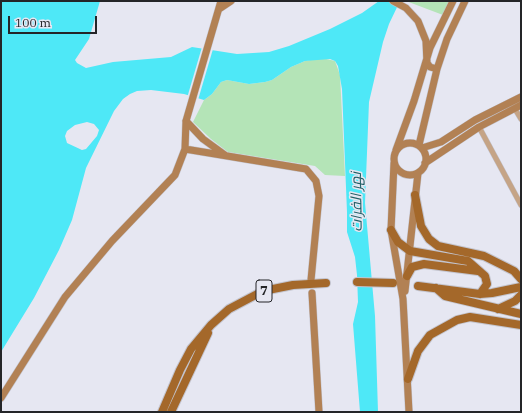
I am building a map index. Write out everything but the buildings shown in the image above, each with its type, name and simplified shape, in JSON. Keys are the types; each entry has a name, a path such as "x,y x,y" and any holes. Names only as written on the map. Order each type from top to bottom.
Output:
{"main road":[{"path":"1,398 65,296 112,241 175,175 185,149 186,121 221,1"},
{"path":"219,9 231,1"},
{"path":"393,1 411,13 421,25 426,41 426,60 430,67 437,69"},
{"path":"409,412 403,299 391,230 394,163 396,150 410,114 435,35 453,1"},
{"path":"420,146 437,69 447,39 465,1"},
{"path":"420,146 441,142 475,120 521,97"},
{"path":"403,299 410,251 418,173 425,163 479,127 518,107"},
{"path":"186,121 203,139 227,157"},
{"path":"396,150 409,142 420,146 425,152 425,163"},
{"path":"185,149 306,169 316,181 318,196 317,231 311,280"},
{"path":"394,163 396,168 404,174 418,173"},
{"path":"415,195 421,226 429,239 438,246 484,256 514,271 521,279"},
{"path":"391,230 398,242 410,251 468,261 485,276 488,284 480,294"},
{"path":"407,276 412,267 424,264 478,271"},
{"path":"357,282 394,283"},
{"name":"7","path":"162,412 185,360 198,339 229,309 263,291 293,285 326,283"},
{"path":"418,286 480,294 521,287"},
{"path":"435,287 445,296 497,310 521,314"},
{"path":"312,293 319,412"},
{"path":"497,310 515,301 521,295"},
{"path":"408,379 418,351 430,335 457,320 470,317 521,325"},
{"name":"7","path":"171,412 211,325"}],"street":[{"path":"518,107 521,119"},
{"path":"479,127 521,205"}],"green space":[{"path":"406,1 450,1 443,15"},
{"path":"322,58 335,61 340,75 345,176 325,175 315,166 228,152 193,122 204,100 212,94 221,82 227,80 249,84 265,82 272,80 291,67 305,61"}],"water":[{"name":"نهر الفرات","path":"1,1 100,1 89,39 75,60 77,63 86,68 113,62 171,57 192,47 237,54 269,52 289,46 330,29 362,13 379,1 400,1 389,24 383,42 369,102 365,203 375,316 378,412 360,412 353,324 358,302 357,275 355,257 347,232 342,89 338,66 335,61 330,59 305,61 291,67 272,80 265,82 249,84 227,80 221,82 212,94 204,100 184,94 151,90 137,91 123,99 114,111 86,168 72,220 59,250 34,298 1,352","holes":["87,122 94,124 99,130 97,136 86,149 82,150 67,143 65,136 67,131 75,125"]}],"pier":[{"path":"202,47 213,49 198,100 187,98"}]}
